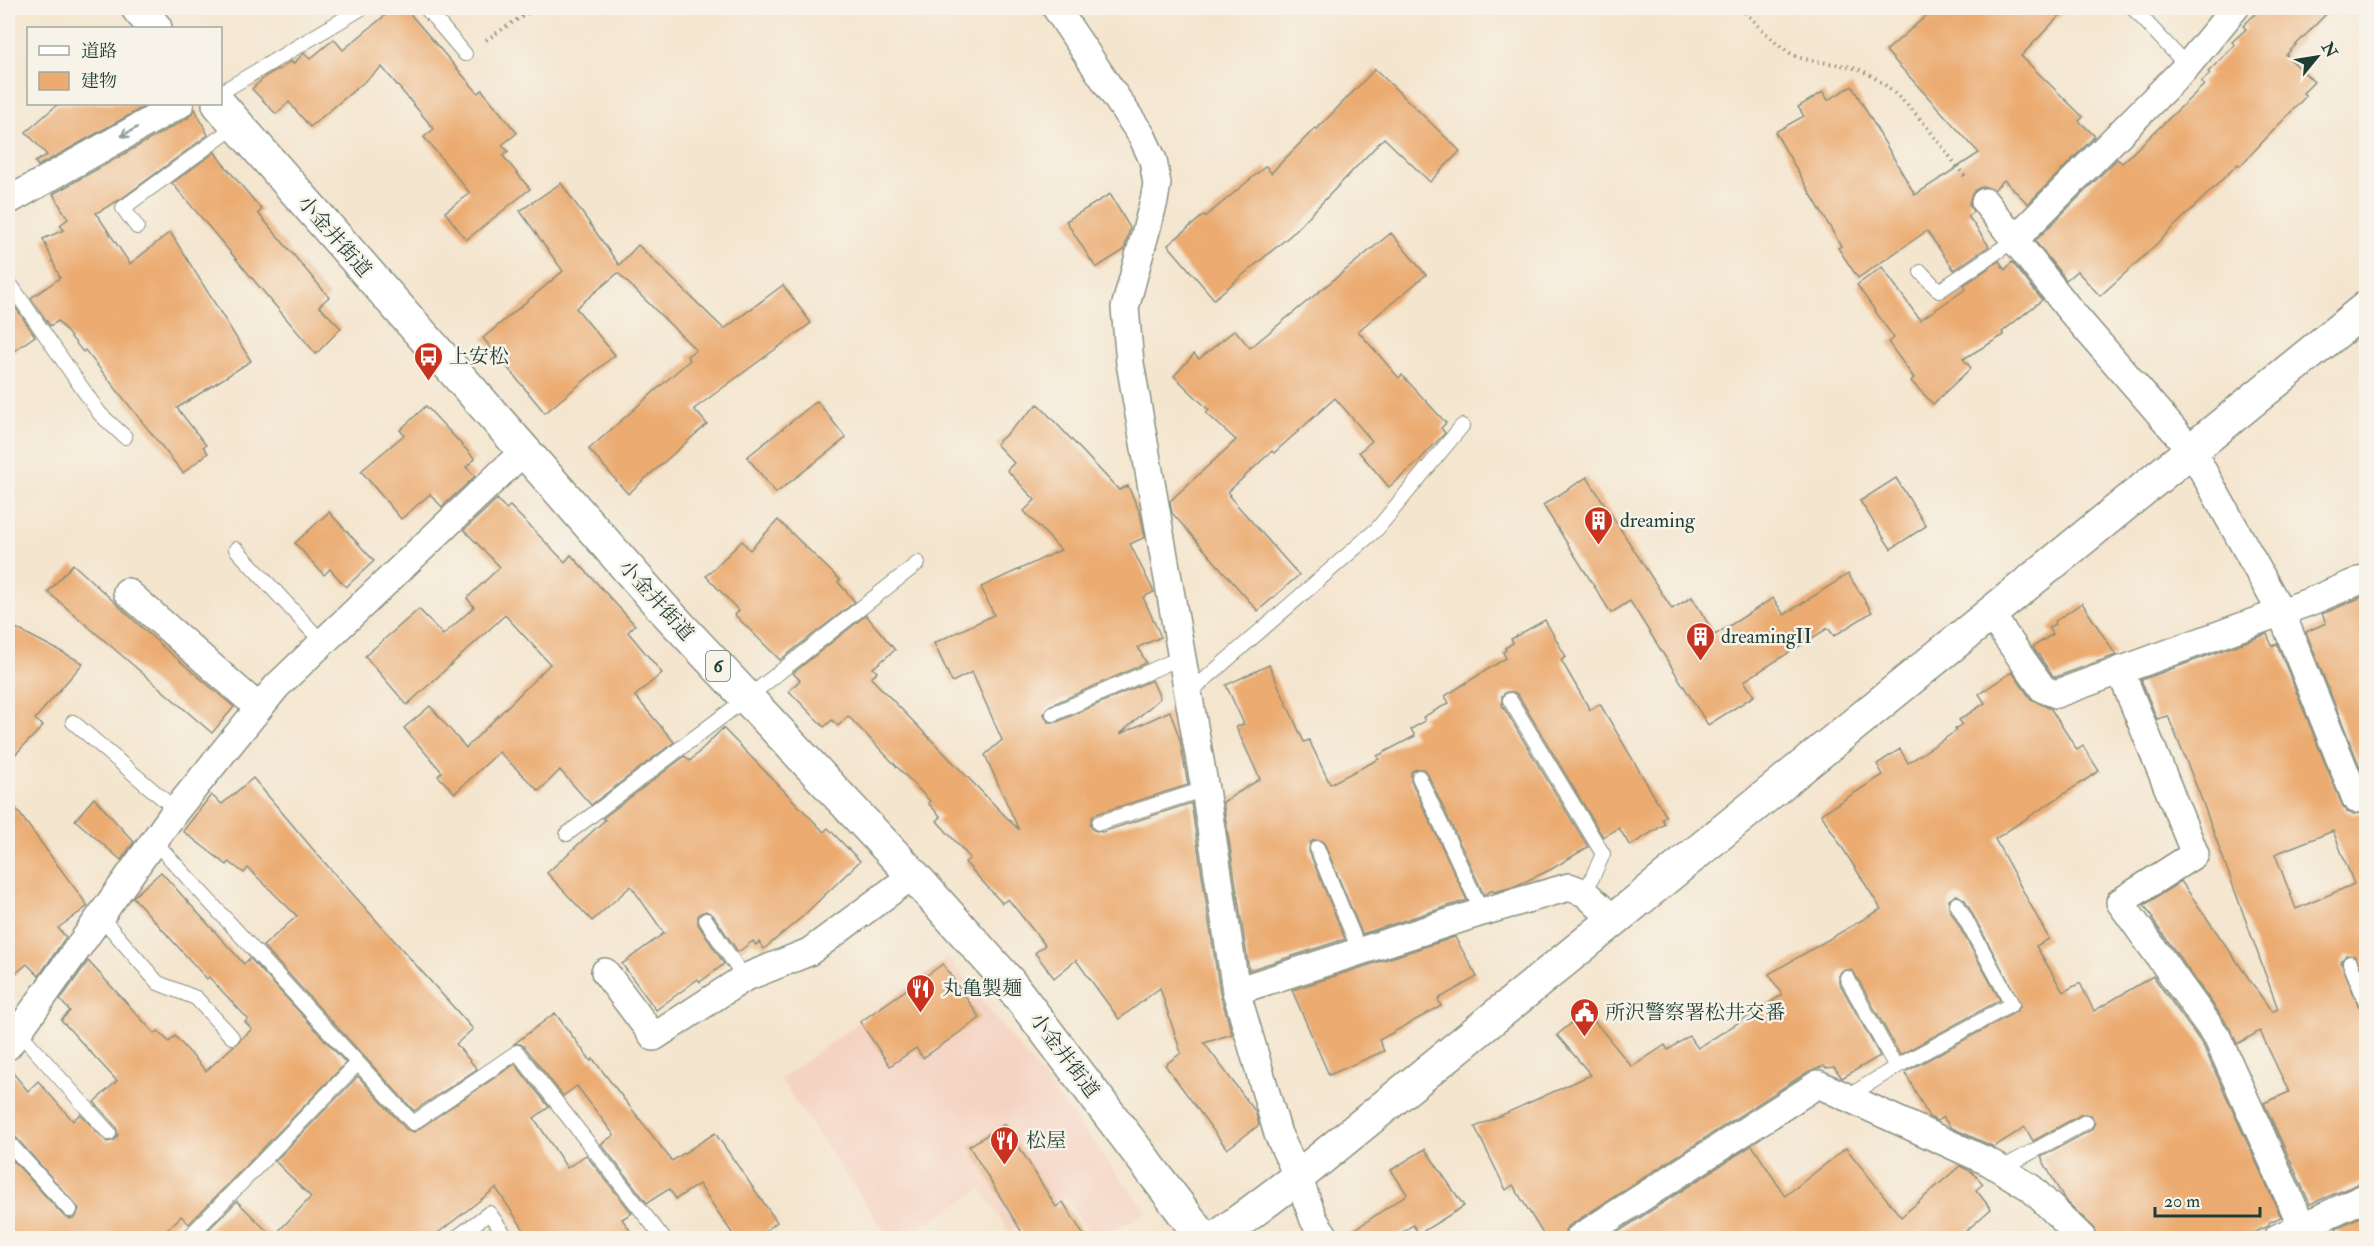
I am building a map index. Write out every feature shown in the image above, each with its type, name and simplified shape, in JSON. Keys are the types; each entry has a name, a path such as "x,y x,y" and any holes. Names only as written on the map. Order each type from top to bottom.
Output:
{"main road":[{"path":"138,8 155,27"},
{"name":"小金井街道","path":"228,114 660,604 913,874 1008,981 1203,1239"},
{"path":"1217,1239 1298,1177 2367,308"}],"street":[{"path":"1056,8 1142,136 1153,160 1157,184 1154,201 1125,308 1130,363 1205,789 1236,991 1278,1134 1298,1177 1314,1220 1326,1239"},
{"path":"2013,241 2187,66 2235,8"},
{"path":"8,201 178,105"},
{"path":"1985,202 2013,241 2069,309 2192,451 2281,612 2356,799 2367,795"},
{"path":"13,1039 176,810 277,686 524,451"},
{"path":"1991,615 2043,689 2056,694 2281,612 2367,578"},
{"path":"127,592 258,708"},
{"path":"2120,670 2195,854 2120,902 2217,1037 2302,1226"},
{"path":"605,972 654,1037 744,978 809,952 913,874"},
{"path":"1236,991 1482,912 1569,887 1585,893 1614,920"},
{"path":"1579,1239 1818,1084 1989,1162 2031,1188 2082,1239"},
{"path":"2277,1239 2367,1197"}],"lane":[{"path":"222,92 362,8"},
{"path":"426,8 465,54"},
{"path":"2133,8 2187,66"},
{"path":"137,227 123,208 228,114"},
{"path":"1921,272 1939,291 2013,241"},
{"path":"8,280 100,414 125,437"},
{"path":"1188,694 1377,529 1462,426"},
{"path":"236,549 322,642"},
{"path":"567,834 748,697 918,563"},
{"path":"1053,714 1182,657"},
{"path":"1510,700 1603,854 1585,893"},
{"path":"73,722 176,810"},
{"path":"1419,777 1482,912"},
{"path":"1099,823 1205,789"},
{"path":"154,841 413,1123 517,1052 663,1239"},
{"path":"1317,848 1360,951"},
{"path":"1847,1097 1896,1067 2012,1004 1957,904"},
{"path":"100,916 158,983 195,998 232,1037"},
{"path":"706,920 744,978"},
{"path":"2350,963 2367,1002"},
{"path":"1847,978 1896,1067"},
{"path":"13,1039 109,1133"},
{"path":"188,1239 357,1064"},
{"path":"1999,1170 2086,1122"},
{"path":"8,1142 70,1210"},
{"path":"456,1239 489,1213 507,1239"}],"path":[{"path":"465,54 535,8"},
{"path":"1741,8 1773,40 1799,58 1841,63 1858,68 1874,77 1906,103 1985,202"}],"shaded area":[{"path":"948,958 1147,1212 1102,1238 1092,1238 1066,1198 1009,1232 981,1189 904,1238 889,1238 780,1079"}],"building":[{"path":"394,8 405,8 478,93 482,90 517,133 502,145 508,151 503,156 530,189 466,240 445,212 470,193 424,137 434,129 382,67 310,127 289,102 276,114 252,89 266,76 291,61 293,64 304,53 310,59 334,39 343,50"},
{"path":"1935,8 2067,8 2021,56 2083,117 2079,121 2095,136 2028,204 2004,180 1994,190 1983,186 1975,190 1969,204 1973,212 1968,216 1989,246 1954,270 1927,231 1858,278 1838,248 1841,246 1775,132 1804,116 1798,107 1823,92 1828,100 1852,86 1915,195 1979,153 1886,51"},
{"path":"2261,8 2332,8 2286,55 2314,82 2303,93 2306,96 2240,166 2238,164 2100,296 2077,271 2066,280 2035,241 2117,159 2122,163 2204,85 2201,82 2210,74 2208,72 2235,45 2232,42 2246,29 2243,26"},
{"path":"1375,69 1460,151 1430,182 1384,138 1292,234 1214,299 1168,245 1266,166 1271,173"},
{"path":"57,105 147,105 38,166 35,162 47,155 26,132"},
{"path":"195,109 208,135 121,199 96,213 130,264 170,232 251,361 177,408 206,445 203,447 208,453 183,473 85,350 83,352 58,321 50,326 31,298 60,278 43,239 64,230 60,225 68,219 53,194 188,118"},
{"path":"215,152 262,210 258,213 329,297 319,306 341,328 316,354 172,183"},
{"path":"561,183 619,265 638,245 724,329 783,285 811,323 694,409 707,424 628,494 589,449 690,360 687,356 696,350 618,273 576,308 615,355 545,413 483,338 563,271 520,211"},
{"path":"1110,194 1130,228 1124,250 1096,268 1066,221"},
{"path":"1391,233 1426,275 1358,331 1399,378 1402,375 1446,423 1441,428 1445,433 1417,463 1389,487 1359,452 1372,441 1335,398 1228,492 1231,495 1229,496 1299,575 1258,611 1172,513 1170,501 1236,440 1206,413 1209,410 1174,376 1194,354 1199,359 1235,330 1250,348"},
{"path":"1999,261 2005,270 2012,262 2042,300 2002,332 2004,335 1963,359 1971,368 1933,404 1911,381 1914,378 1888,342 1894,338 1857,285 1882,267 1920,320 1966,289 1964,285"},
{"path":"16,308 35,336 8,355 8,314"},
{"path":"817,401 846,438 776,493 747,457"},
{"path":"1038,404 1119,490 1128,486 1140,513 1145,537 1130,544 1154,592 1143,597 1161,637 1138,647 1146,663 1049,706 1044,714 1048,722 1057,722 1152,680 1160,698 1120,734 1170,711 1180,740 1188,785 1096,814 1092,817 1090,825 1093,830 1102,832 1191,803 1220,993 1232,1034 1204,1043 1255,1111 1259,1125 1227,1149 1165,1065 1181,1053 1160,988 1119,1019 1076,960 1054,978 1035,953 1045,945 1008,899 1002,903 965,862 970,858 937,821 941,817 928,803 930,801 848,716 838,726 832,720 824,727 789,691 800,680 793,673 866,615 895,650 873,668 877,672 871,678 1019,830 985,755 1002,740 972,672 952,682 934,643 994,615 981,587 1061,550 1024,511 1035,500 1007,470 1014,463 996,444"},
{"path":"426,406 475,459 466,467 475,476 442,507 430,494 401,519 361,471 404,435 400,430"},
{"path":"1587,477 1672,609 1692,597 1715,635 1773,598 1784,615 1848,574 1872,612 1834,636 1828,628 1744,681 1754,696 1708,725 1630,601 1611,613 1543,505"},
{"path":"1896,478 1926,526 1891,549 1860,501"},
{"path":"497,499 506,509 510,506 565,562 571,555 635,625 628,632 662,673 635,696 674,742 591,805 560,770 539,791 499,752 455,793 438,776 442,772 404,728 430,706 466,748 550,664 505,615 407,705 365,656 419,609 443,635 474,607 467,598 500,567 464,530"},
{"path":"329,512 374,561 346,587 330,569 324,575 295,543"},
{"path":"778,520 840,580 838,582 855,602 780,660 735,615 739,611 706,576 742,541 750,550"},
{"path":"73,564 163,647 234,707 212,733 48,592"},
{"path":"2367,595 2367,780 2365,780 2306,632 2326,623 2322,614"},
{"path":"2082,603 2116,655 2056,677 2053,676 2033,647 2053,634 2048,628 2055,624 2054,622"},
{"path":"1545,620 1566,657 1561,660 1590,710 1600,704 1666,816 1662,819 1665,824 1630,846 1619,828 1603,837 1518,695 1514,692 1506,692 1502,696 1502,705 1588,847 1550,870 1513,887 1494,892 1493,890 1484,895 1427,773 1424,769 1416,769 1411,772 1411,781 1467,900 1362,934 1325,845 1322,841 1314,840 1310,843 1309,851 1345,939 1249,970 1223,802 1260,779 1236,727 1244,724 1226,685 1269,665 1304,742 1309,740 1330,784 1379,759 1377,756 1415,736 1411,729 1425,721 1423,717 1449,703 1445,696 1506,658 1503,652 1513,643 1511,639"},
{"path":"8,624 83,663 35,719 43,726 8,762"},
{"path":"2267,634 2272,646 2277,644 2342,805 2347,812 2353,814 2367,812 2367,980 2355,956 2346,955 2341,962 2358,1005 2367,1011 2367,1175 2361,1177 2363,1182 2310,1204 2264,1103 2289,1092 2260,1031 2237,1044 2230,1028 2144,905 2181,881 2272,1012 2278,1009 2200,795 2168,716 2157,719 2141,680","holes":["2333,831 2354,884 2296,909 2275,854"]},
{"path":"2012,672 2031,699 2051,709 2077,750 2083,746 2099,771 1995,839 2049,939 2036,946 2063,992 2080,983 2094,1011 2153,976 2203,1045 2281,1217 2240,1239 2097,1239 2093,1227 2064,1199 2041,1157 2091,1130 2095,1123 2091,1115 2082,1114 2033,1141 2025,1127 1994,1147 1950,1127 1943,1117 1937,1121 1929,1117 1905,1072 2016,1012 2021,1005 1965,900 1957,895 1949,900 1949,908 2000,1000 1900,1055 1855,974 1851,970 1843,970 1839,974 1839,982 1880,1056 1842,1078 1834,1067 1824,1066 1809,1071 1570,1225 1565,1230 1563,1239 1546,1239 1513,1185 1506,1190 1475,1127 1591,1075 1557,1035 1586,1011 1632,1067 1665,1045 1668,1050 1689,1036 1698,1048 1782,995 1769,974 1881,909 1821,814 1883,775 1877,764 1900,749 1908,763 1956,731 1955,729 1962,724 1959,720 1985,703 1979,694"},
{"path":"723,728 824,832 828,828 860,861 802,917 764,949 759,942 756,945 753,941 738,952 713,915 706,911 701,913 698,916 698,924 724,964 700,982 698,979 656,1010 622,964 664,933 631,886 592,921 547,873 605,820 603,818 685,756 690,761"},
{"path":"253,778 317,854 473,1029 456,1044 477,1069 414,1111 263,946 297,916 248,868 244,873 229,862 227,865 183,831 211,795 222,804"},
{"path":"8,798 88,906 58,928 66,937 39,976 27,964 8,980"},
{"path":"94,798 134,842 121,860 75,820"},
{"path":"161,872 244,964 250,958 346,1063 189,1224 181,1216 158,1239 8,1239 8,1155 64,1216 71,1219 76,1217 79,1209 15,1136 8,1133 8,1067 28,1091 38,1081 73,1121 80,1114 107,1142 115,1140 118,1135 116,1127 94,1102 117,1081 61,1020 70,1011 60,1000 88,961 155,1034 158,1031 169,1042 175,1036 206,1071 252,1029 245,1022 248,1019 209,977 207,979 133,897"},
{"path":"1455,937 1477,977 1438,999 1441,1006 1379,1040 1384,1051 1329,1075 1292,990"},
{"path":"943,964 980,1018 923,1058 916,1048 890,1066 860,1022"},
{"path":"555,1013 672,1161 715,1133 777,1222 755,1239 736,1239 699,1184 676,1199 669,1189 647,1203 601,1144 614,1135 577,1086 563,1096 524,1046 514,1044"},
{"path":"515,1064 549,1107 534,1118 567,1168 586,1155 632,1213 622,1219 636,1239 530,1239 496,1188 430,1239 217,1239 208,1230 237,1201 273,1237 311,1197 275,1161 358,1076 406,1129 414,1132"},
{"path":"1005,1124 1056,1207 1063,1202 1086,1239 1026,1239 969,1146"},
{"path":"1752,1145 1785,1196 1846,1148 1901,1217 1960,1166 1972,1172 1983,1184 1976,1190 1991,1209 1957,1239 1607,1239"},
{"path":"1425,1149 1464,1206 1419,1234 1413,1225 1392,1239 1341,1239 1407,1194 1391,1170"},
{"path":"2367,1214 2367,1239 2341,1239 2336,1228"}],"place":[{"name":"上安松","path":"428,382"},
{"name":"dreaming","path":"1599,546"},
{"name":"dreamingII","path":"1700,662"},
{"name":"丸亀製麺","path":"921,1014"},
{"name":"所沢警察署松井交番","path":"1584,1038"},
{"name":"松屋","path":"1005,1166"}]}
